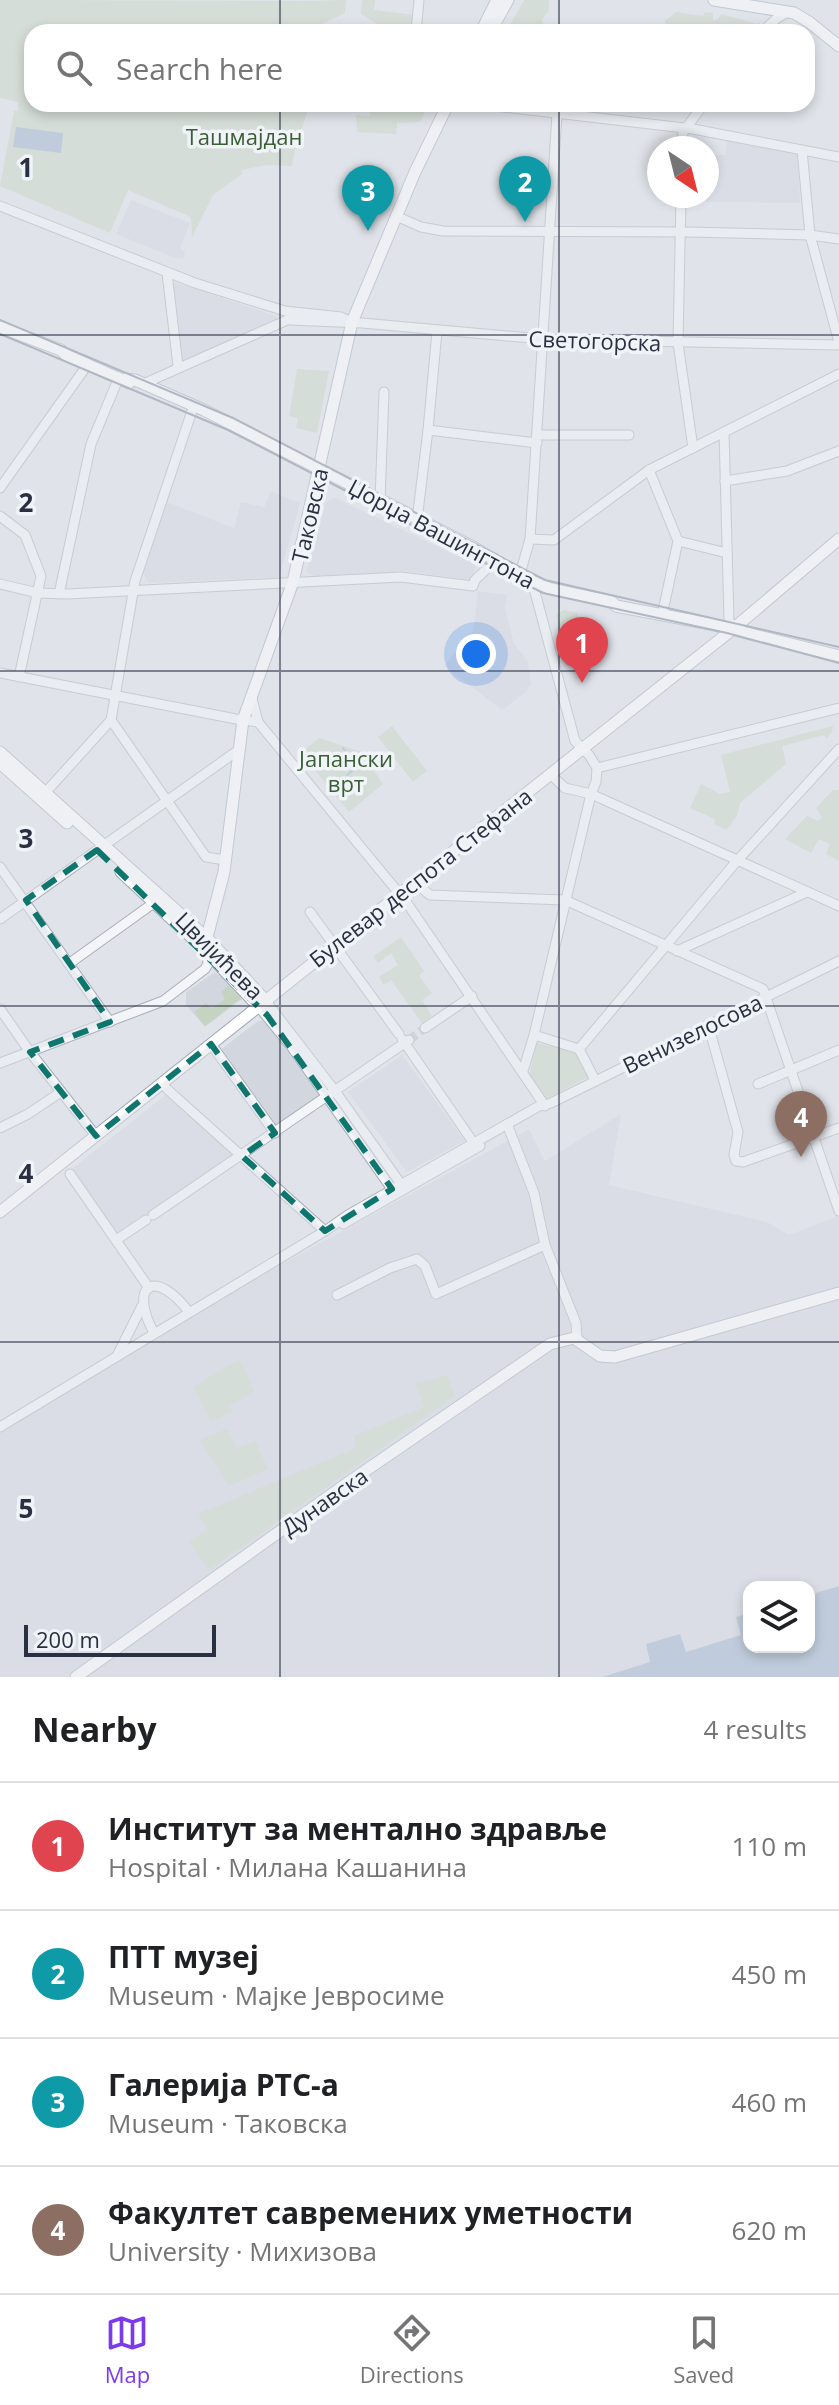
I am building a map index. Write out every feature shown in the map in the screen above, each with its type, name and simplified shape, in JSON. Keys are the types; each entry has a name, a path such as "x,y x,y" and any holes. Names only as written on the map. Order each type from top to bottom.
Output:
{"main road":[{"path":"714,0 785,11"},
{"path":"759,0 812,24"},
{"path":"487,24 505,2"},
{"path":"494,24 505,2"},
{"path":"815,27 839,46"},
{"name":"Таковска","path":"207,952 207,938 225,860 243,720 293,582 352,322 444,112"},
{"path":"0,327 204,410 210,416"},
{"path":"131,380 133,386 210,416"},
{"name":"Џорџа Вашингтона","path":"210,416 320,469 532,581 553,589 628,603 839,656"},
{"name":"Булевар деспота Стефана","path":"0,1212 733,629 839,539"},
{"name":"Цвијићева","path":"0,752 262,1003"},
{"name":"Цвијићева","path":"0,763 207,938 262,1003"},
{"path":"191,937 207,938"},
{"path":"577,1339 603,1357 631,1354 839,1293"},
{"name":"Дунавска","path":"76,1677 528,1358 559,1340 577,1339"}],"street":[{"path":"417,24 419,0"},
{"path":"771,24 785,11"},
{"path":"541,112 685,128 839,157"},
{"path":"682,136 698,112"},
{"path":"520,574 530,539 557,114"},
{"path":"802,150 810,235 839,343"},
{"path":"0,206 167,273 275,309 303,315 341,317 352,322"},
{"path":"681,208 678,343 693,448"},
{"path":"396,216 438,231 680,232 810,235 839,239"},
{"path":"167,273 178,366"},
{"path":"275,309 287,321 352,322"},
{"path":"131,380 199,359 303,315"},
{"name":"Светогорска","path":"352,322 542,339 839,343"},
{"path":"417,520 437,331"},
{"path":"59,594 91,444 131,380 199,359"},
{"path":"0,488 88,364"},
{"path":"530,539 555,539 649,470 839,374"},
{"path":"380,500 384,392"},
{"path":"45,793 111,720 134,590 192,411"},
{"path":"428,430 538,439 629,435"},
{"path":"724,432 729,620 733,629"},
{"path":"725,481 787,471 839,451"},
{"path":"649,470 678,541 665,612"},
{"path":"0,516 27,539 41,576 19,677"},
{"path":"678,541 727,553"},
{"path":"0,584 38,593 59,594 401,577 473,586 475,580 496,560"},
{"path":"523,1071 597,768 575,741 532,581"},
{"path":"0,673 258,722"},
{"path":"252,695 258,722 399,894 545,1106"},
{"path":"597,768 839,708"},
{"path":"111,720 206,857 225,860"},
{"path":"0,919 240,749"},
{"path":"579,1049 672,948 736,862 839,749"},
{"path":"550,774 565,788 591,794 839,906"},
{"path":"0,867 110,1022"},
{"path":"423,875 424,890 430,895 565,900 759,986 766,996 837,1210"},
{"path":"672,948 807,892"},
{"path":"70,963 155,902"},
{"path":"310,912 404,1039 475,1145"},
{"path":"0,1063 172,995 205,969 207,952"},
{"name":"Венизелосова","path":"0,1427 325,1231 358,1217 508,1126 839,961"},
{"path":"425,1028 472,996"},
{"name":"Цвијићева","path":"262,1003 331,1093 399,1190"},
{"path":"0,1009 96,1136"},
{"path":"708,1024 738,1132 734,1159 743,1162 839,1128"},
{"path":"534,1035 579,1049 595,1080"},
{"path":"116,1240 275,1133 404,1039"},
{"path":"211,1044 275,1133"},
{"path":"758,1084 839,1050"},
{"path":"167,1089 325,1231"},
{"path":"0,1128 61,1092"},
{"path":"508,1126 534,1193 545,1245 576,1323 577,1339"},
{"path":"70,1174 149,1288"},
{"path":"337,1295 390,1268 417,1259 425,1266 436,1294 545,1245"},
{"path":"117,1356 149,1288 157,1285 167,1288 189,1312"},
{"path":"142,1306 154,1333"}],"highlighted area":[{"path":"97,850 267,1015 392,1189 325,1231 242,1156 275,1133 211,1044 96,1136 30,1052 110,1022 26,900"}],"shaded area":[{"path":"727,140 798,154 800,203 719,202 719,155 726,155"},
{"path":"131,200 190,223 180,248 185,252 184,258 178,259 116,234"},
{"path":"175,282 276,316 277,319 181,361 173,290"},
{"path":"271,491 300,503 279,577 149,583 143,574 167,502 234,528 241,502 264,507"},
{"path":"335,498 476,565 471,580 404,571 317,578 306,572 326,502"},
{"path":"478,591 507,595 505,608 514,644 527,660 530,674 531,684 526,692 502,710 444,666 473,631"},
{"path":"214,973 222,976 242,999 205,1027 186,1005 186,992"},
{"path":"258,1021 266,1021 320,1097 274,1129 219,1051"},
{"path":"402,1055 465,1141 407,1172 348,1092"},
{"path":"167,1094 234,1153 118,1235 73,1168"},
{"path":"621,1114 609,1185 767,1222 789,1235 839,1216 839,1677 0,1677 0,1431 187,1316 529,1129 545,1161"}],"green space":[{"name":"Ташмајдан","path":"0,0 346,0 345,13 322,24 24,24 24,112 306,112 292,166 266,165 242,170 242,174 213,195 192,237 191,217 128,190 110,233 0,186 18,102 0,98"},
{"path":"362,0 375,0 374,10 415,15 414,24 376,24 361,14"},
{"path":"524,0 549,0 549,11 542,19 543,24 510,24"},
{"path":"676,12 703,16 705,12 713,13 713,21 721,14 757,24 666,24 665,21"},
{"path":"370,112 425,112 420,122 397,123 396,134 357,132 356,115 370,116"},
{"path":"297,369 329,371 317,433 296,428 298,418 289,416"},
{"path":"564,610 578,613 572,641 576,657 581,656 582,659 566,666 556,614"},
{"path":"392,726 427,771 413,782 378,737"},
{"path":"833,726 827,738 824,735 782,746 786,764 740,803 737,816 726,830 714,824 715,819 690,808 701,784 720,794 730,792 721,755"},
{"name":"Јапански врт","path":"319,738 361,752 383,784 349,812 301,753"},
{"path":"833,790 839,790 839,861 826,854 830,844 819,839 811,853 785,839 807,816 818,821 822,817 816,808"},
{"path":"401,937 424,971 419,976 432,993 422,1000 432,1016 422,1023 391,980 384,985 379,977 398,965 391,953 378,963 374,956"},
{"path":"229,985 241,998 205,1026 194,1012 206,1003 211,1009 225,999 221,992"},
{"path":"537,1043 577,1053 590,1076 546,1099 529,1075"},
{"path":"240,1359 254,1391 229,1406 232,1412 211,1421 193,1387"},
{"path":"447,1375 455,1396 209,1570 189,1542 207,1529 198,1514 356,1448 354,1436 424,1407 415,1383"},
{"path":"227,1429 236,1448 255,1441 268,1469 229,1486 200,1440"}],"water":[{"path":"16,127 63,133 61,153 13,147"},
{"path":"839,1586 839,1677 602,1677 650,1662 646,1644 680,1634 686,1652 741,1635 736,1617 743,1615 743,1653 815,1653 815,1593"}],"waterway":[{"path":"343,748 352,761"},
{"path":"347,775 356,768"}],"tunnel":[{"path":"409,1040 425,1028"}],"tram line":[{"path":"0,320 233,418 545,580 839,647"},
{"path":"0,334 228,430 543,593 727,633 839,663"}],"place":[{"name":"ПТТ музеј","path":"525,222"},
{"name":"Галерија РТС-а","path":"368,231"},
{"name":"Институт за ментално здравље","path":"582,683"},
{"name":"Факултет савремених уметности","path":"801,1157"}]}
